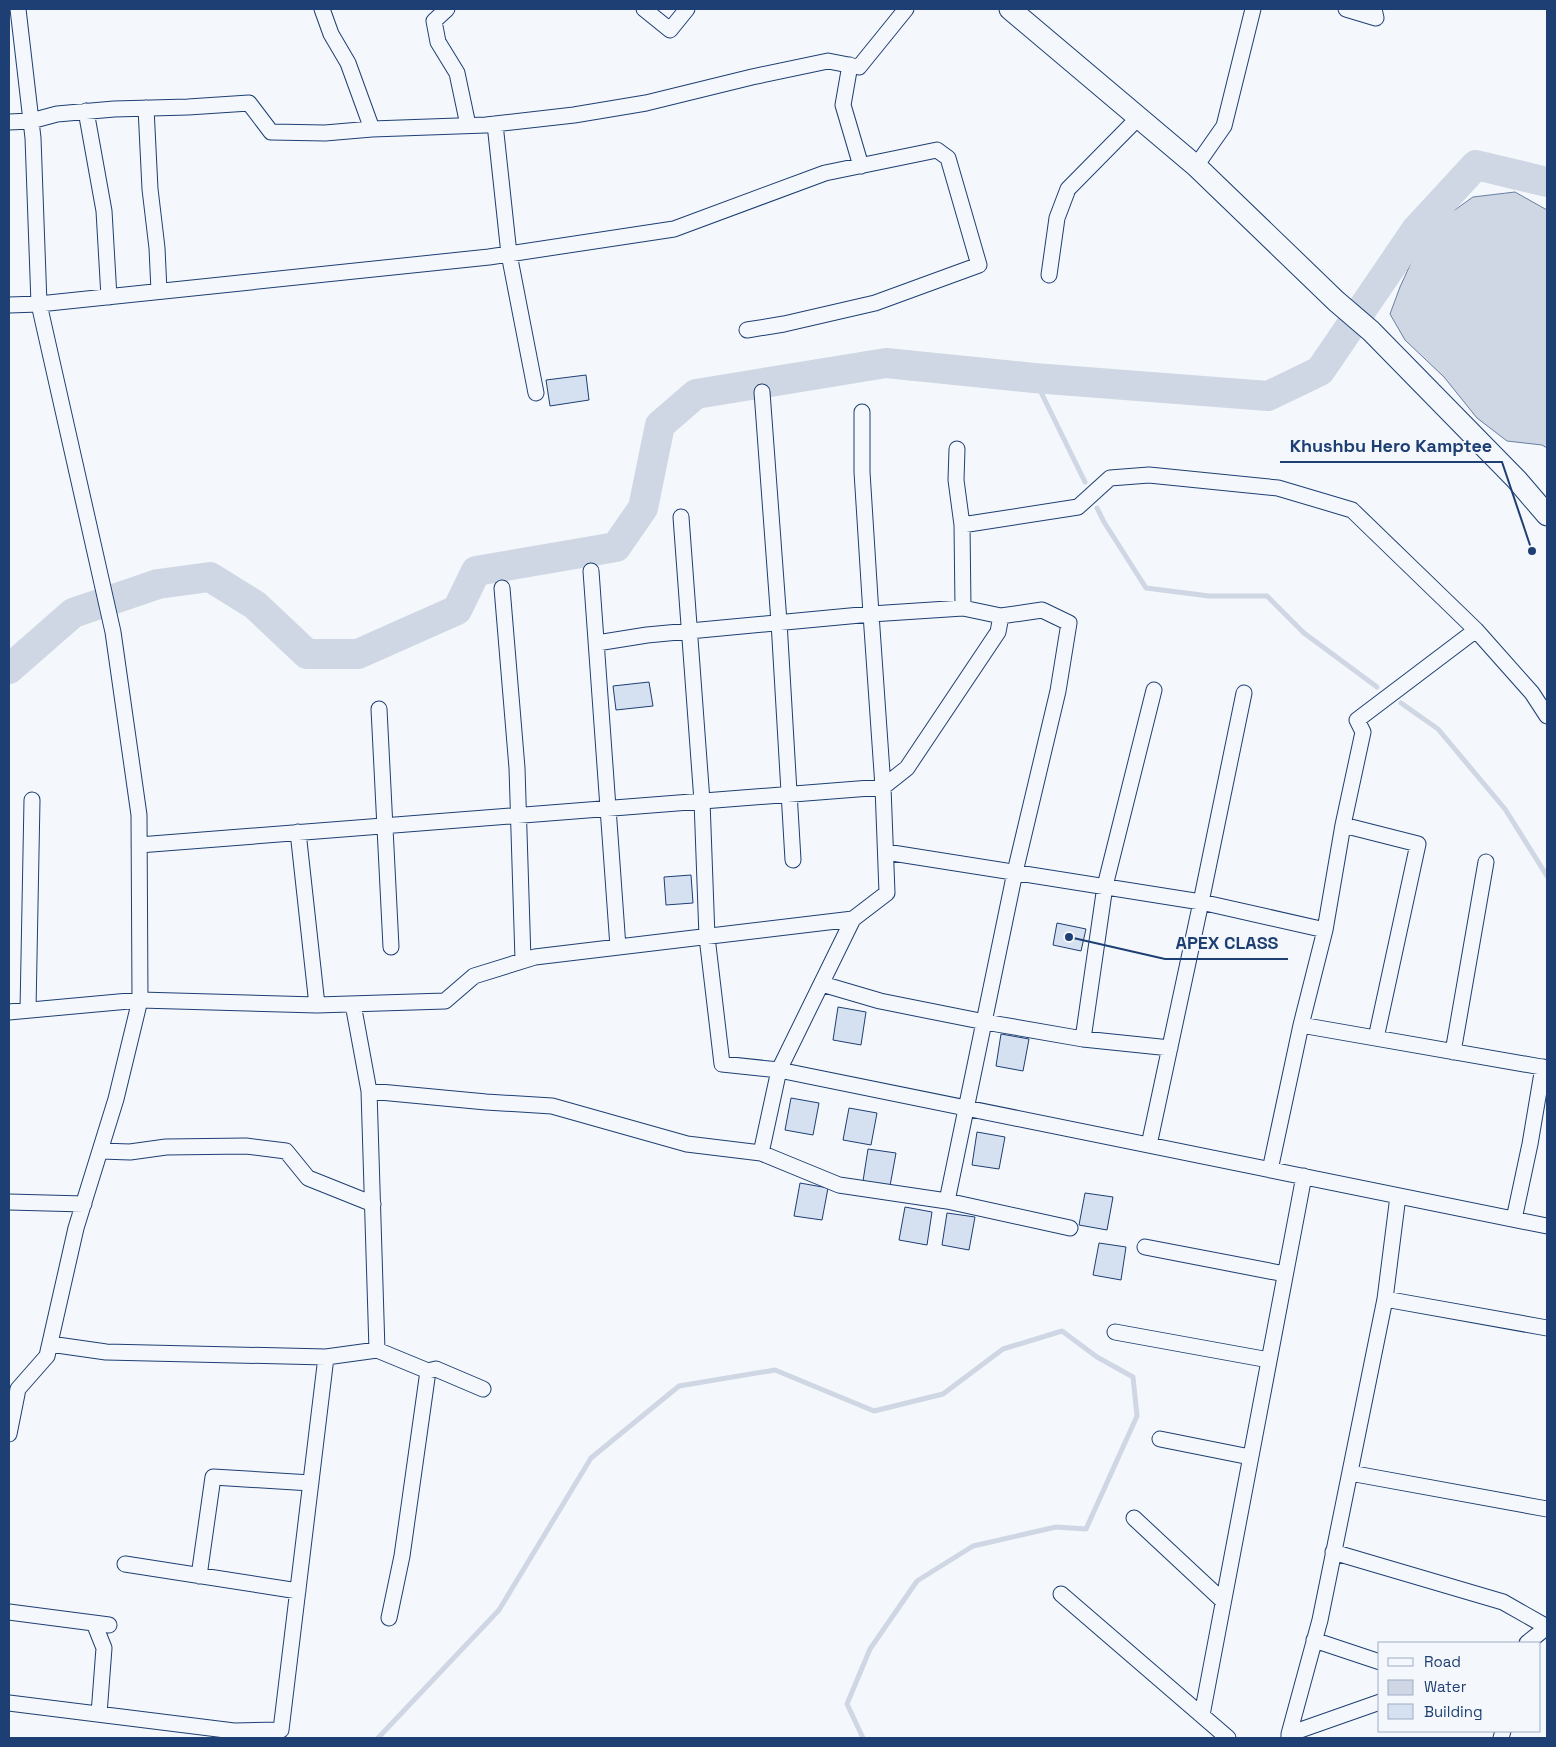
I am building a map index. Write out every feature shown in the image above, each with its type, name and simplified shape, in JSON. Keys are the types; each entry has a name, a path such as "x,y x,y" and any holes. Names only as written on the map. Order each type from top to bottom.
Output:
{"street":[{"path":"9,1434 18,1388 47,1356 76,1228 116,1099 140,1000 139,815 113,632 39,304 33,138 18,9"},
{"path":"322,9 331,34 348,62 372,129"},
{"path":"447,9 434,22 438,42 457,72 468,126"},
{"path":"644,9 670,30 686,9"},
{"path":"9,122 31,121 57,114 86,111 249,104 271,132 325,134 372,129 495,124 574,115 646,103 752,76 828,61 859,67 906,9"},
{"path":"1010,9 1196,166 1336,301 1371,331 1517,480 1547,515"},
{"path":"1196,166 1224,126 1253,9"},
{"path":"1346,9 1376,18 1374,9"},
{"path":"850,65 843,105 861,166"},
{"path":"146,108 150,189 157,248 159,291"},
{"path":"86,111 104,211 109,297"},
{"path":"1049,275 1056,218 1068,189 1139,117"},
{"path":"495,124 509,254 536,393"},
{"path":"9,306 509,254 674,229 825,173 936,150 948,158 979,265 875,303 784,324 747,330"},
{"path":"762,392 779,622 793,860"},
{"path":"761,1153 779,1070 853,919 888,893 883,787 862,472 862,412"},
{"path":"957,449 956,480 962,525 962,608"},
{"path":"962,525 1078,506 1110,478 1149,475 1278,488 1352,510 1476,630 1532,693 1547,716"},
{"path":"1517,480 1547,504"},
{"path":"681,517 702,801 707,937 722,1064 779,1070 1547,1226"},
{"path":"592,571 618,947"},
{"path":"502,588 518,768 523,960"},
{"path":"597,643 647,634 871,614 962,608 1001,616 1042,610 1070,623 1058,691 1015,872 947,1201"},
{"path":"139,844 883,787 908,768 998,632 1001,616"},
{"path":"1270,1170 1301,1025 1325,930 1343,825 1363,732 1357,720 1476,630"},
{"path":"1083,1039 1105,886 1154,690"},
{"path":"1150,1145 1244,693"},
{"path":"379,709 391,947"},
{"path":"28,1010 32,800"},
{"path":"1343,825 1418,844 1376,1038"},
{"path":"298,832 317,1005"},
{"path":"886,852 1201,902 1325,930"},
{"path":"1453,1052 1486,862"},
{"path":"9,1012 140,1000 317,1005 445,1001 474,976 534,957 853,919"},
{"path":"822,984 880,1001 985,1022 1083,1039 1170,1048"},
{"path":"353,1004 370,1091 378,1350"},
{"path":"1301,1025 1545,1068 1514,1219"},
{"path":"370,1091 552,1106 687,1144 761,1153 840,1185 947,1201 1070,1228"},
{"path":"101,1150 130,1152 166,1147 246,1146 286,1151 308,1178 373,1204"},
{"path":"1202,1715 1304,1176"},
{"path":"1289,1736 1314,1640 1350,1473 1385,1299 1398,1196"},
{"path":"9,1202 84,1204"},
{"path":"1145,1247 1285,1274"},
{"path":"1385,1299 1547,1328"},
{"path":"1115,1332 1269,1360"},
{"path":"50,1344 106,1352 326,1357 378,1350 428,1371 436,1369 483,1388"},
{"path":"9,1703 234,1731 281,1730 326,1357"},
{"path":"389,1618 402,1556 428,1371"},
{"path":"1160,1439 1250,1457"},
{"path":"1350,1473 1547,1509"},
{"path":"200,1576 213,1477 311,1483"},
{"path":"1134,1518 1223,1601"},
{"path":"1334,1552 1503,1602 1547,1627 1528,1642"},
{"path":"125,1564 298,1591"},
{"path":"1061,1594 1228,1738"},
{"path":"9,1612 109,1625"},
{"path":"94,1623 104,1648 99,1714"},
{"path":"1314,1640 1378,1661"},
{"path":"1289,1736 1378,1703"}],"water":[{"path":"1515,192 1547,210 1547,448 1542,445 1507,441 1477,418 1444,377 1405,340 1390,314 1415,254 1442,219 1473,197"}],"building":[{"path":"586,375 589,400 550,406 546,380"},
{"path":"649,682 653,706 616,710 613,686"},
{"path":"691,875 693,903 666,905 664,877"},
{"path":"1057,923 1086,929 1081,951 1053,945"},
{"path":"838,1007 866,1012 861,1045 833,1040"},
{"path":"1001,1034 1029,1039 1023,1071 996,1066"},
{"path":"791,1098 819,1103 813,1135 785,1130"},
{"path":"849,1108 877,1113 871,1145 843,1140"},
{"path":"977,1132 1005,1137 999,1169 972,1165"},
{"path":"868,1149 896,1153 890,1186 863,1181"},
{"path":"800,1183 828,1188 822,1220 794,1216"},
{"path":"1085,1193 1113,1197 1107,1230 1079,1225"},
{"path":"905,1207 932,1212 927,1245 899,1240"},
{"path":"947,1213 975,1217 969,1250 942,1245"},
{"path":"1099,1243 1126,1247 1121,1280 1093,1275"}],"waterway":[{"path":"9,669 73,613 158,584 210,577 255,605 307,654 358,654 457,610 476,571 616,547 643,508 660,425 696,394 886,363 1034,378 1268,396 1320,371 1416,230 1476,165 1547,182"},
{"path":"1034,378 1085,482"},
{"path":"1097,508 1146,588 1209,596 1267,596 1304,633 1377,687"},
{"path":"1401,703 1438,729 1505,809 1547,876"},
{"path":"378,1738 499,1610 591,1458 679,1386 775,1370 874,1411 943,1394 1003,1349 1062,1331 1097,1357 1133,1377 1137,1416 1086,1529 1056,1527 973,1546 917,1581 870,1649 847,1704 863,1738"}],"place":[{"name":"Khushbu Hero Kamptee","path":"1532,551"},
{"name":"APEX CLASS","path":"1069,937"}]}
